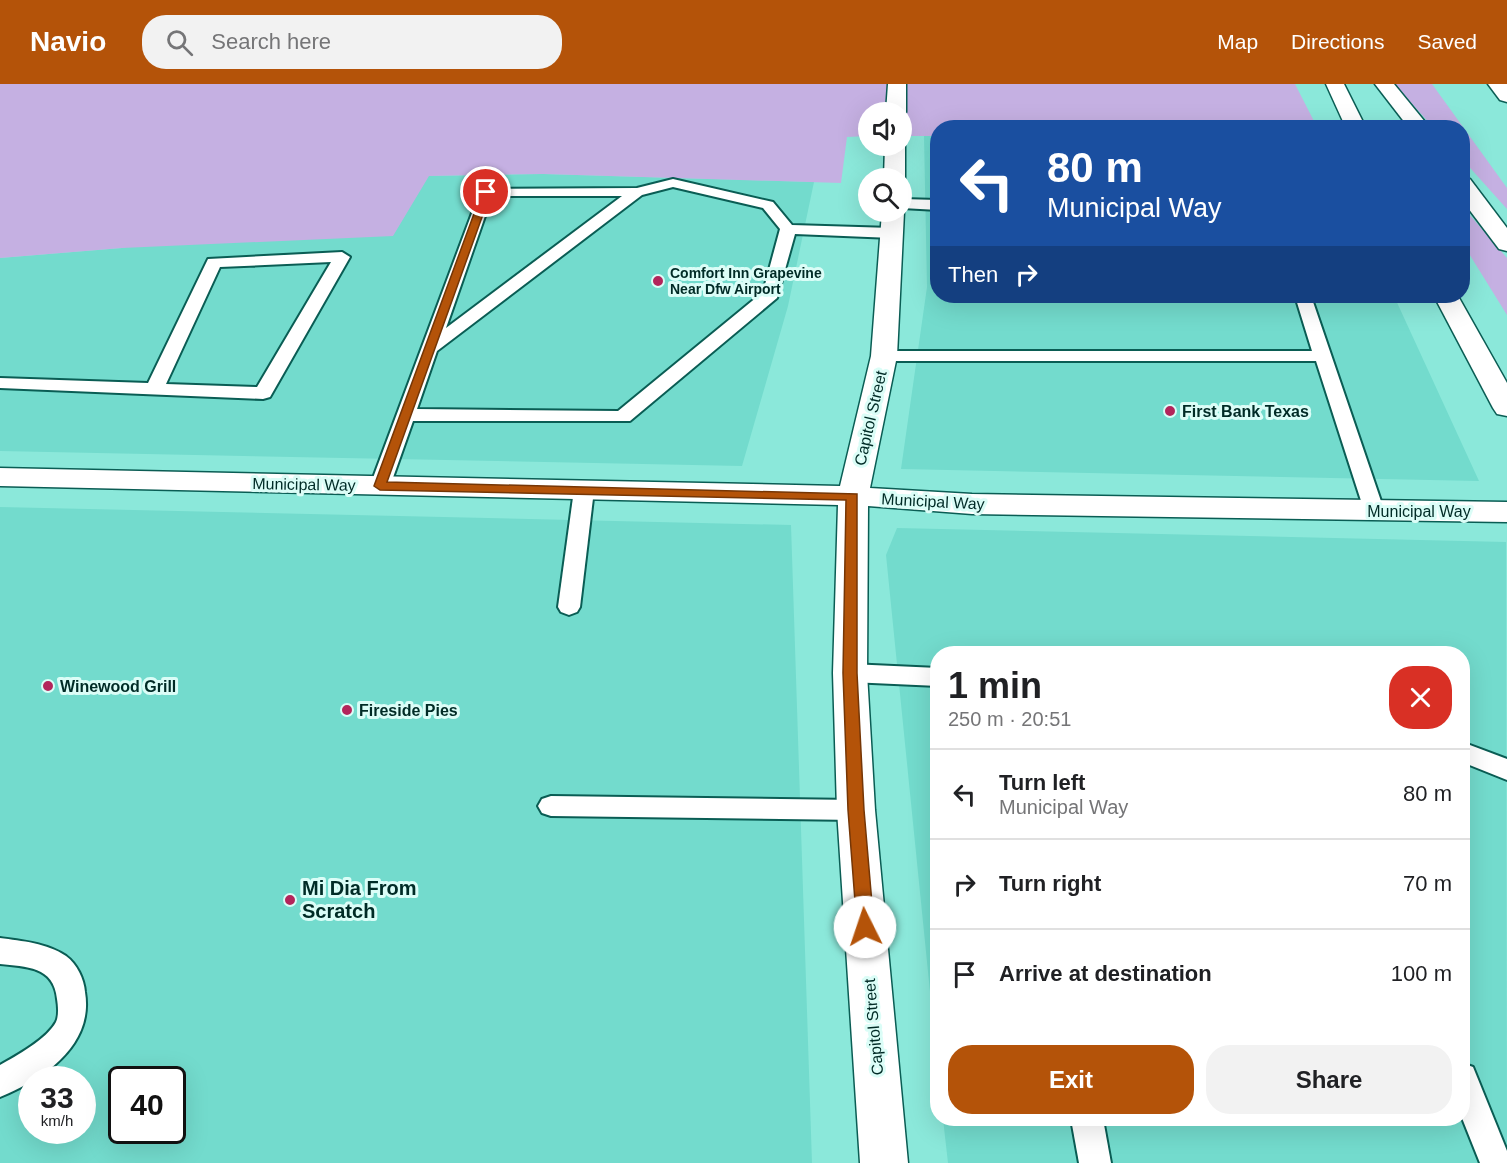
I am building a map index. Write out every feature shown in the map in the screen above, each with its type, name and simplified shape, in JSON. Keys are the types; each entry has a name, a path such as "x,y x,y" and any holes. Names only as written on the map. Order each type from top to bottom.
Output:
{"main road":[{"path":"896,102 897,84"},
{"path":"1335,84 1352,120"},
{"path":"1384,84 1413,120"},
{"path":"1497,84 1507,96"},
{"path":"1470,195 1507,244"},
{"name":"Capitol Street","path":"884,1163 856,810 850,673 853,496 884,356 893,222"},
{"path":"1450,303 1505,402"},
{"name":"Municipal Way","path":"0,477 853,496 972,504 1507,512"}],"lane":[{"path":"380,486 486,192 637,192 674,183 768,205 788,229"},
{"path":"429,349 637,192"},
{"path":"912,204 930,205"},
{"path":"788,229 893,222"},
{"path":"406,415 623,417 771,294 788,229"},
{"path":"0,383 154,389 263,393 342,257 214,262 154,389"},
{"path":"1305,303 1374,510"},
{"path":"884,356 1323,356"},
{"path":"569,607 584,490"},
{"path":"850,673 930,677"},
{"path":"1470,754 1507,770"},
{"path":"551,806 856,810"},
{"path":"0,951 28,954 56,963 66,976 72,992 73,1010 68,1030 39,1058 0,1082"},
{"path":"1470,1097 1496,1163"},
{"path":"1088,1126 1095,1163"}],"shaded area":[{"path":"0,84 1295,84 1313,120 930,120 930,136 912,136 912,102 858,102 858,136 847,137 841,183 543,174 429,176 393,236 122,248 0,258"},
{"path":"1394,84 1432,84 1458,120 1427,120"},
{"path":"924,136 930,136 930,303 1397,303 1479,481 901,469 927,287"},
{"path":"1470,137 1507,188 1507,209 1470,168"},
{"path":"543,174 814,182 788,306 742,466 0,451 0,258 122,248 428,176"},
{"path":"1470,215 1507,258 1507,315 1470,255"},
{"path":"0,507 791,525 812,1163 0,1163"},
{"path":"897,528 1506,542 1507,1163 948,1163 944,1126 1470,1126 1470,646 930,646 930,992 886,555"}],"place":[{"name":"Comfort Inn Grapevine Near Dfw Airport","path":"658,281"},
{"name":"First Bank Texas","path":"1170,411"},
{"name":"Winewood Grill","path":"48,686"},
{"name":"Fireside Pies","path":"347,710"},
{"name":"Mi Dia From Scratch","path":"290,900"}],"route":[{"path":"486,192 380,486 853,496 850,673 856,810 865,927"}]}
